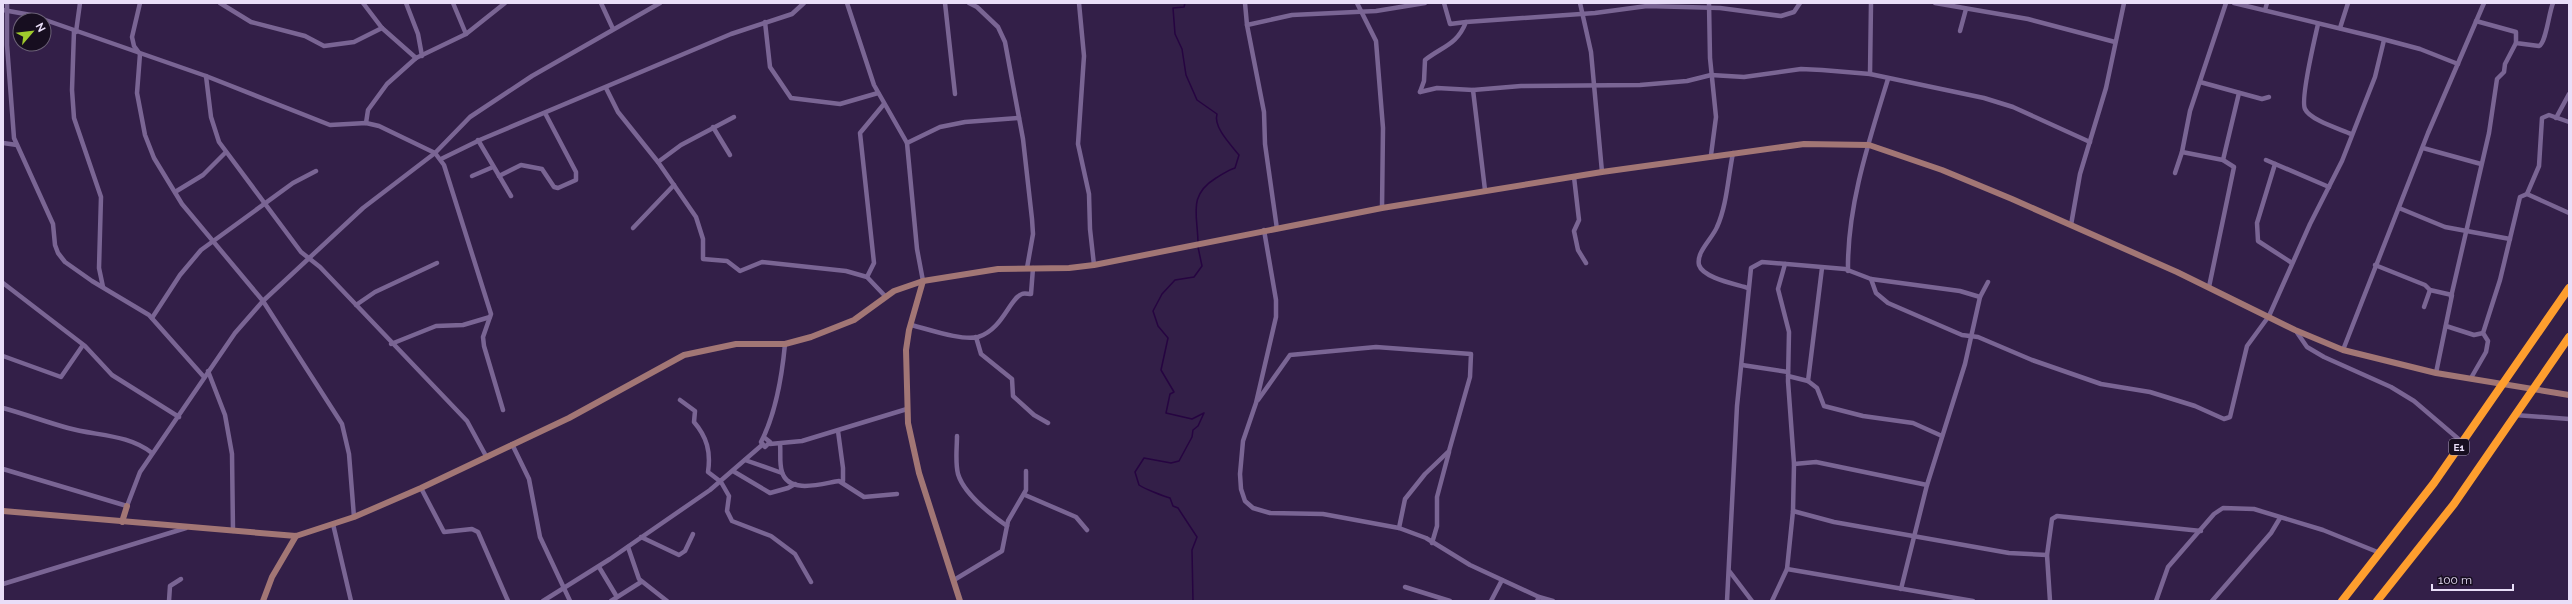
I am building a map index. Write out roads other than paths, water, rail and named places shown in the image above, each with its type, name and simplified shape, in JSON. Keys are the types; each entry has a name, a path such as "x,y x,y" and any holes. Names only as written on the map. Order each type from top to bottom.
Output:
{"highway":[{"name":"E1","path":"2342,601 2381,554 2462,442 2569,288"},
{"name":"E1","path":"2377,601 2454,504 2569,337"}],"main road":[{"path":"3,511 186,528 296,536 354,517 421,488 569,418 684,355 736,344 786,344 839,327 854,320 886,297 903,287 924,281 998,269 1069,268 1094,265 1264,230 1277,229 1382,208 1486,190 1711,155 1804,144 1868,145 1942,170 2071,225 2209,287 2295,330 2343,350 2436,373 2569,395"},
{"path":"924,281 911,325 906,350 908,423 919,473 960,601"},
{"path":"122,522 127,506"},
{"path":"262,601 272,577 296,536"}],"street":[{"path":"8,3 9,12 7,44 12,125 17,145 53,224 54,245 58,253 65,262 152,318 204,377"},
{"path":"80,3 75,32 72,90 74,118 101,197 99,268 103,287"},
{"path":"140,3 132,37 134,46 140,54 137,93 145,135 154,158 175,192 213,241 263,301 344,427 354,517"},
{"path":"220,3 251,22 305,36 324,46 354,42 382,28"},
{"path":"362,3 382,28 416,58"},
{"path":"406,3 418,34 422,56"},
{"path":"453,3 466,34"},
{"path":"366,123 368,110 387,84 416,58 466,34 506,3"},
{"path":"601,3 613,29"},
{"path":"3,469 127,506 140,472 152,453 179,417 208,371 235,333 263,301 364,208 435,153 477,112 532,76 660,3"},
{"path":"441,159 478,140 606,88 731,34 792,14 804,3"},
{"path":"847,3 878,93 907,143 917,242 924,281"},
{"path":"945,3 955,94"},
{"path":"911,325 944,334 976,337 992,330 1022,294 1031,294 1030,268 1033,234 1032,219 1019,118 1003,33 977,7 969,3"},
{"path":"1079,3 1084,56 1078,144 1089,194 1090,229 1094,265"},
{"path":"1245,3 1247,25 1264,112 1265,144 1277,229"},
{"path":"1357,3 1360,12 1367,20 1376,41 1383,128 1382,208"},
{"path":"1247,25 1292,15 1360,12 1425,3"},
{"path":"1444,3 1450,24 1647,6 1708,9 1781,16 1794,12 1800,3"},
{"path":"1580,3 1590,44 1602,172"},
{"path":"1709,3 1711,75 1716,117 1711,155"},
{"path":"1870,74 1872,3"},
{"path":"1935,3 2028,19 2115,42"},
{"path":"2071,225 2080,174 2106,88 2124,3"},
{"path":"2175,173 2182,152 2190,110 2226,3"},
{"path":"2234,3 2420,49 2458,64"},
{"path":"2265,10 2267,3"},
{"path":"2340,28 2348,3"},
{"path":"2343,350 2375,265 2483,3"},
{"path":"2516,42 2542,45 2553,3"},
{"path":"1960,31 1966,9"},
{"path":"3,10 31,15 75,32 206,76 330,125 366,123 399,134 435,153 441,159 480,275 491,314 484,338 484,346 503,410"},
{"path":"765,22 770,67 790,98 835,105 878,93"},
{"path":"1466,22 1457,39 1426,60 1424,81 1420,92 1437,88 1472,90 1521,86 1676,82 1711,75 1744,77 1801,69 1870,74 2013,107 2074,132 2090,142"},
{"path":"2436,373 2465,231 2489,133 2497,79 2504,72 2505,64 2516,42 2516,32 2476,22"},
{"path":"2318,24 2304,97 2305,110 2312,117 2351,134"},
{"path":"1871,279 1876,293 1888,303 1969,338 1978,337 2032,360 2044,362 2101,384 2150,392 2195,406 2224,419 2230,417 2233,411 2247,346 2269,316 2292,263 2342,162 2351,134 2367,102 2384,40"},
{"path":"206,76 211,117 219,142 225,153 266,202 301,252 309,258 356,305 391,344 467,421 486,456"},
{"path":"1848,271 1848,252 1858,183 1888,79"},
{"path":"2200,82 2233,90 2239,94 2262,99 2269,97"},
{"path":"606,88 618,112 658,162 696,217 703,238 702,256 706,260 727,261 740,271 762,262 846,271 866,277 886,297"},
{"path":"1472,90 1486,190"},
{"path":"2224,160 2239,94"},
{"path":"2556,118 2569,94"},
{"path":"866,277 874,263 860,133 884,104"},
{"path":"499,176 521,166 542,169 554,187 558,188 576,180 576,172 545,113"},
{"path":"2471,378 2486,352 2488,341 2483,333 2498,286 2520,197 2527,194 2539,166 2542,118 2544,115 2569,122"},
{"path":"658,162 681,145 734,117"},
{"path":"907,143 940,127 965,122 1019,118"},
{"path":"714,127 730,155"},
{"path":"478,140 511,196"},
{"path":"3,143 17,145"},
{"path":"2423,148 2481,164"},
{"path":"2182,152 2224,160 2234,167 2209,287"},
{"path":"175,192 203,175 225,153"},
{"path":"1733,153 1723,211 1715,232 1700,254 1699,263 1705,272 1720,280 1748,288"},
{"path":"2266,160 2329,188"},
{"path":"2275,164 2258,223 2258,241 2292,263"},
{"path":"472,176 493,167"},
{"path":"152,318 180,276 201,250 293,183 316,171"},
{"path":"1574,176 1579,220 1574,231 1578,250 1586,263"},
{"path":"633,228 674,186"},
{"path":"2527,194 2569,213"},
{"path":"2399,208 2445,227 2510,239"},
{"path":"1264,230 1276,300 1276,317 1256,403 1243,441 1240,474 1242,494 1248,505 1270,513 1323,514 1399,528 1426,538 1432,543 1538,599 1553,601"},
{"path":"1727,601 1730,572 1737,406 1750,272 1755,265 1762,262 1848,271 1871,279 1960,291 1980,297"},
{"path":"356,305 376,292 438,263"},
{"path":"1772,601 1787,569 1793,511 1794,464 1788,374 1789,332 1778,289 1785,264"},
{"path":"2375,265 2425,285 2430,290 2452,295 2451,297"},
{"path":"1808,381 1822,268"},
{"path":"1901,589 1927,486 1964,364 1980,297 1988,282"},
{"path":"3,283 83,345 112,375 179,417"},
{"path":"2424,307 2430,290"},
{"path":"391,344 436,326 463,325 490,317"},
{"path":"2446,326 2474,335 2483,333"},
{"path":"2295,330 2307,347 2324,358 2391,387 2414,401 2462,442"},
{"path":"976,337 981,354 1012,379 1013,396 1034,416 1048,423"},
{"path":"543,601 565,589 628,547 721,482 762,445 762,440 765,438 784,361 786,344"},
{"path":"3,356 61,377 83,345"},
{"path":"1256,403 1290,355 1376,347 1471,354 1470,377 1437,497 1437,526 1432,543"},
{"path":"1742,365 1788,374 1808,381 1818,388 1824,406 1827,408 1914,423 1942,436"},
{"path":"208,371 222,408 232,454 234,475 233,531"},
{"path":"680,400 695,411 694,422 705,436 710,457 708,472 721,482 730,496 727,511 732,521 771,536 795,554 811,582"},
{"path":"3,408 68,428 111,435 139,444 152,453"},
{"path":"762,445 765,447 770,444 802,441 907,409"},
{"path":"2515,415 2569,419"},
{"path":"838,431 843,468 843,481"},
{"path":"957,436 958,472 962,483 974,497 1007,526"},
{"path":"765,438 770,440 770,444"},
{"path":"512,444 529,479 540,537 570,601"},
{"path":"780,444 782,473 787,480 795,484 820,486 843,481 864,497 897,494"},
{"path":"1399,528 1405,499 1425,474 1449,451"},
{"path":"745,460 782,473"},
{"path":"1794,464 1816,462 1927,486"},
{"path":"733,471 764,491 770,493 788,488 795,484"},
{"path":"954,580 999,555 1004,547 1007,526 1025,495 1026,471"},
{"path":"421,488 444,532 472,529 478,532 508,601"},
{"path":"1025,495 1076,517 1087,530"},
{"path":"2156,601 2168,567 2201,531 2214,514 2223,508 2254,509 2322,530 2381,554"},
{"path":"1793,511 1834,522 2009,553 2047,555"},
{"path":"2050,601 2047,555 2050,521 2057,516 2201,531"},
{"path":"2212,601 2271,533 2280,518"},
{"path":"333,524 351,601"},
{"path":"3,584 186,528"},
{"path":"641,537 680,555 685,551 693,534"},
{"path":"628,547 641,582 667,601"},
{"path":"599,566 617,597"},
{"path":"1787,569 1901,589 1948,599 1973,601"},
{"path":"1730,572 1752,601"},
{"path":"169,601 170,586 181,579"},
{"path":"1490,601 1502,580"},
{"path":"611,601 641,582"},
{"path":"1405,587 1450,601"}],"waterway":[{"path":"1185,3 1184,7 1173,8 1175,34 1182,49 1186,75 1197,100 1217,114 1216,119 1220,130 1239,155 1235,168 1216,178 1201,192 1196,207 1198,244"},
{"path":"1193,601 1192,550 1197,537 1178,508 1173,506 1170,498 1139,485 1135,472 1144,458 1171,463 1179,461 1192,437 1193,430 1198,426 1204,413 1192,419 1166,413 1170,394 1174,392 1161,370 1168,338 1158,326 1153,311 1162,294 1175,280 1194,277 1202,266 1198,247"}]}
